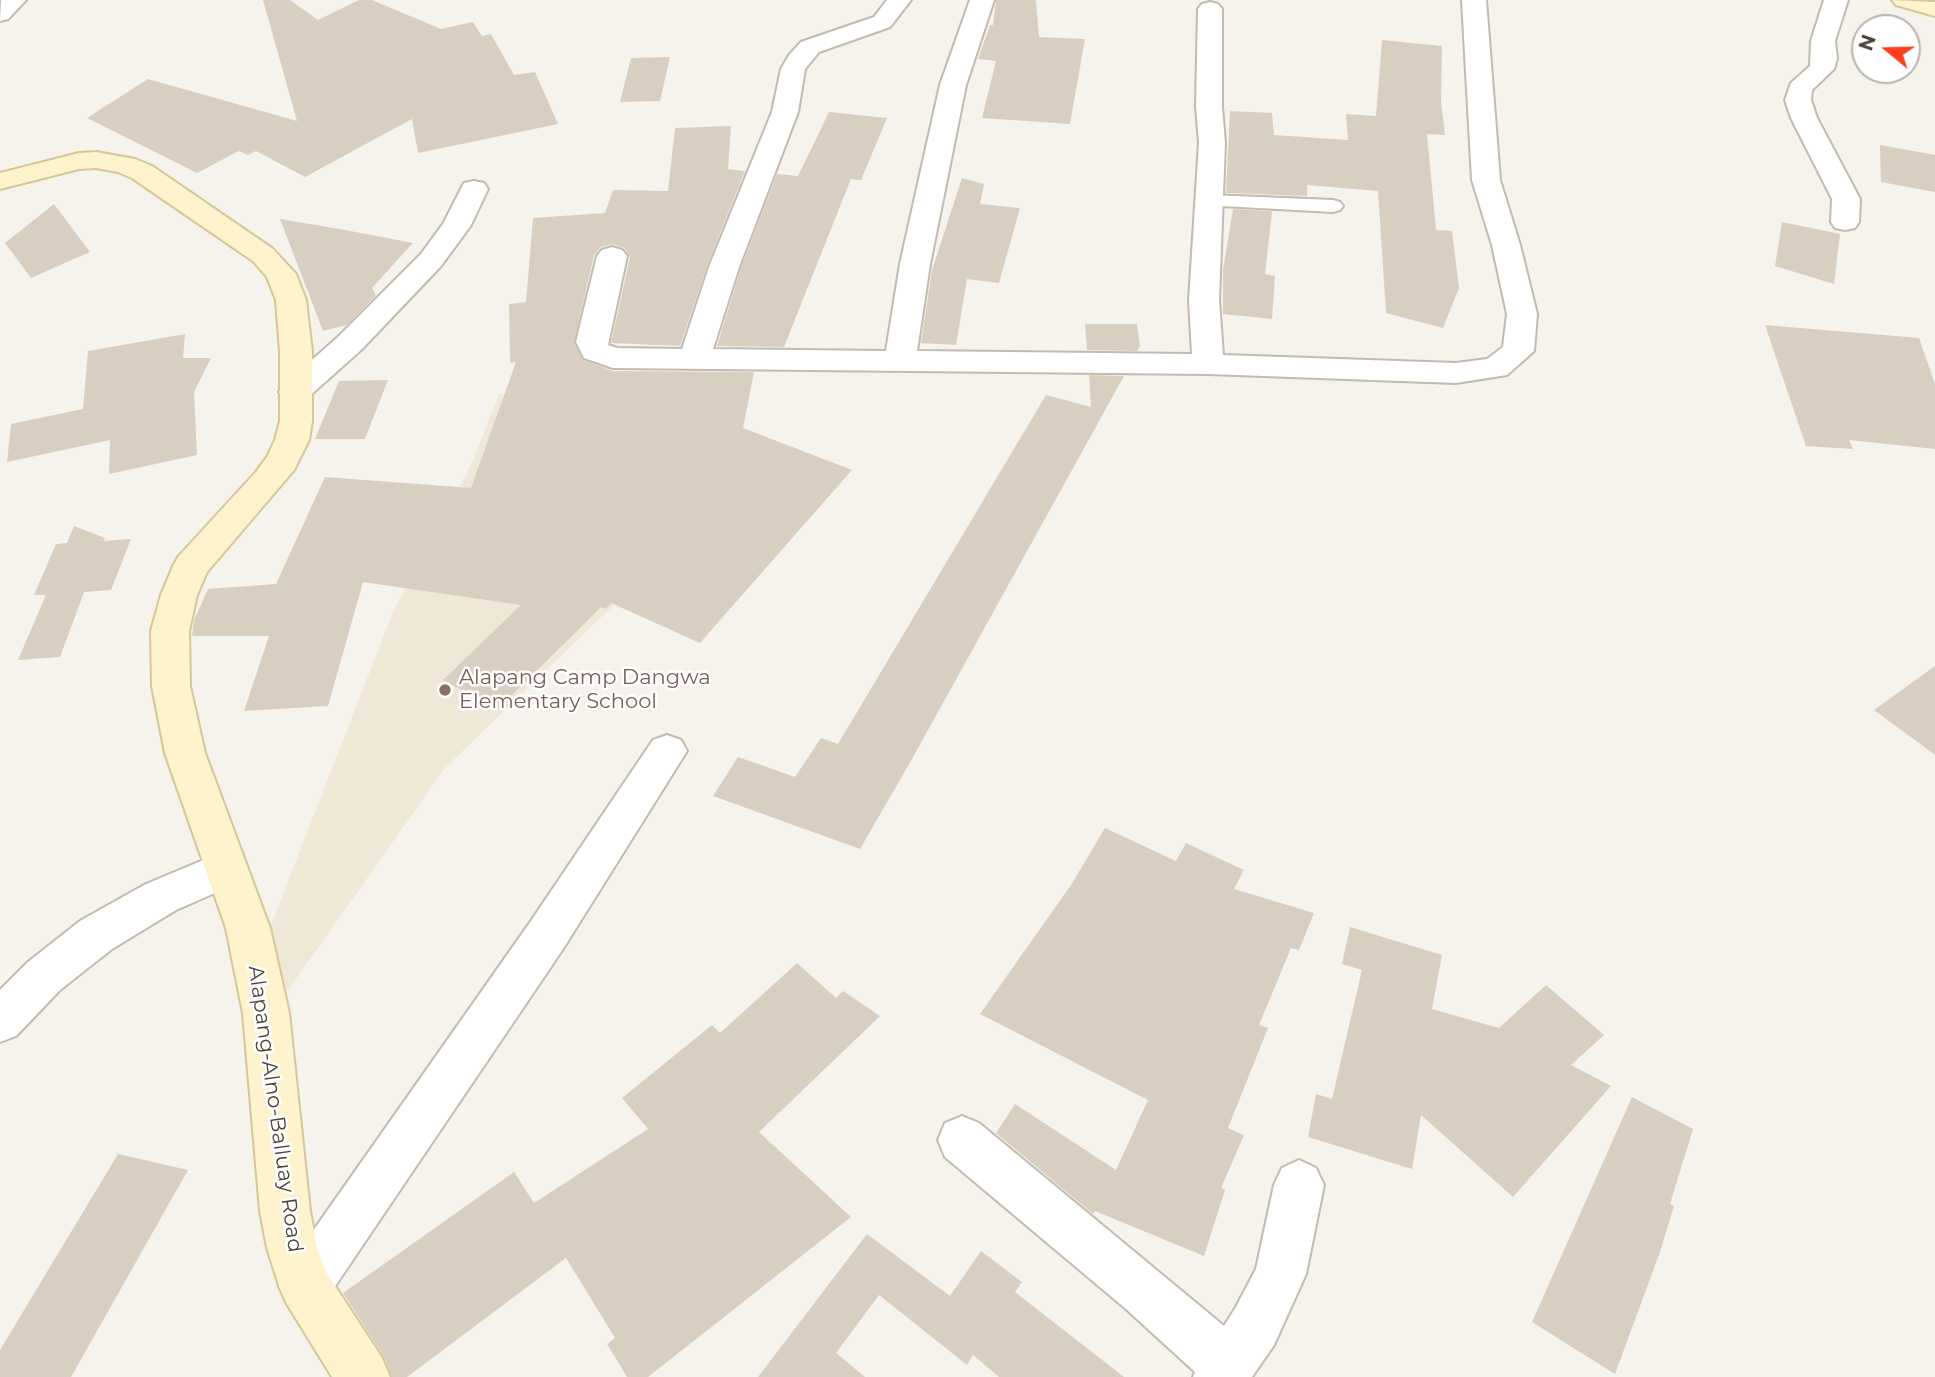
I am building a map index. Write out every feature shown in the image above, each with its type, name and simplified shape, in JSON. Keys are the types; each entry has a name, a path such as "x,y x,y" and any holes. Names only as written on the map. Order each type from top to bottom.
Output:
{"main road":[{"path":"1904,0 1935,9"},
{"name":"Alapang-Alno-Balluay Road","path":"0,181 79,161 96,160 125,165 142,172 263,255 281,274 291,300 296,352 296,421 292,440 282,462 191,566 179,595 170,631 171,686 185,753 248,928 266,1013 285,1211 292,1248 305,1286 363,1377"}],"street":[{"path":"0,14 14,0"},
{"path":"694,360 724,267 785,112 789,81 797,62 810,47 820,42 882,22 899,0"},
{"path":"900,360 915,264 953,85 982,0"},
{"path":"612,256 591,342 595,351 613,358 1208,364 1456,373 1496,368 1518,351 1522,314 1506,245 1486,180 1474,0"},
{"path":"1836,0 1823,41 1825,59 1822,69 1800,88 1798,100 1804,118 1846,199 1845,222"},
{"path":"1208,364 1204,300 1210,201 1210,9"},
{"path":"295,392 349,343 431,260 457,225 474,189"},
{"path":"305,1286 547,935 667,751"},
{"path":"0,1021 44,976 96,935 161,897 225,869"},
{"path":"962,1140 1144,1291 1224,1372 1255,1326 1280,1274 1299,1185"}],"lane":[{"path":"1210,201 1333,206"}],"shaded area":[{"name":"Alapang Camp Dangwa Elementary School","path":"499,394 748,396 702,520 445,768 284,996 258,958 393,612 472,463"}],"building":[{"path":"263,0 290,0 318,20 359,0 372,0 441,29 473,22 482,36 491,34 514,75 535,72 558,124 418,153 412,119 305,177 256,151 248,155 239,151 197,173 87,118 148,79 297,121"},
{"path":"996,0 1036,0 1039,37 1085,39 1070,124 982,118 996,61 978,59 990,25 993,25"},
{"path":"1382,40 1442,46 1441,101 1445,135 1427,134 1436,230 1452,231 1459,288 1443,328 1386,313 1378,191 1307,185 1307,196 1226,193 1230,111 1272,113 1274,135 1348,140 1346,114 1376,116"},
{"path":"670,57 660,101 620,102 631,58"},
{"path":"829,112 887,118 861,180 851,179 784,347 717,346 741,268 777,174 798,176"},
{"path":"731,126 728,169 745,171 707,266 680,346 611,343 630,257 624,248 613,244 601,247 594,255 574,343 583,360 613,371 754,372 743,428 852,470 700,643 611,603 606,609 601,607 498,709 443,680 521,605 363,582 328,706 244,711 269,636 192,636 194,620 208,589 276,584 325,477 471,488 516,362 510,363 509,304 526,302 533,218 605,213 613,190 668,191 675,128"},
{"path":"1880,145 1935,155 1935,192 1881,182"},
{"path":"962,178 984,184 980,204 1020,208 999,283 967,279 956,345 921,343 932,270"},
{"path":"54,204 90,252 31,278 5,243"},
{"path":"1233,209 1272,211 1265,274 1275,276 1272,319 1223,314 1223,270"},
{"path":"280,219 413,243 372,288 376,295 347,325 323,331"},
{"path":"1782,222 1840,234 1834,284 1775,266"},
{"path":"1085,324 1137,324 1140,346 1137,351 1087,350"},
{"path":"1765,325 1919,338 1935,384 1935,449 1849,440 1853,449 1806,446"},
{"path":"185,334 183,358 211,358 194,392 197,455 109,474 110,440 7,462 11,424 83,409 88,351"},
{"path":"1089,375 1124,376 860,849 713,796 738,757 795,777 821,738 838,744 1046,395 1091,407"},
{"path":"388,380 365,439 315,439 339,381"},
{"path":"74,526 105,538 104,541 131,539 111,590 84,592 60,657 18,660 46,595 34,595 56,544 67,543"},
{"path":"1935,666 1935,755 1874,710"},
{"path":"1105,828 1176,861 1186,843 1244,870 1234,889 1314,913 1299,950 1291,948 1259,1025 1268,1028 1228,1128 1244,1135 1221,1188 1225,1190 1204,1256 1095,1211 1093,1214 996,1133 1015,1104 1116,1170 1148,1100 980,1014 1071,885"},
{"path":"1350,927 1442,955 1432,1009 1499,1028 1546,985 1604,1035 1571,1065 1611,1086 1513,1197 1421,1115 1412,1169 1308,1137 1316,1094 1332,1099 1362,970 1342,964"},
{"path":"797,963 836,998 843,991 880,1016 759,1132 851,1217 648,1377 627,1377 607,1344 615,1338 566,1258 407,1377 392,1377 384,1357 343,1293 514,1172 534,1203 648,1129 622,1098 712,1025 720,1033"},
{"path":"1632,1097 1693,1129 1670,1204 1674,1206 1660,1252 1615,1374 1532,1322"},
{"path":"118,1154 188,1170 71,1377 0,1377 0,1350"},
{"path":"867,1234 950,1296 981,1251 1022,1282 1015,1292 1124,1377 999,1377 973,1355 967,1365 879,1295 836,1353 865,1377 758,1377"}],"place":[{"name":"Alapang Camp Dangwa Elementary School","path":"445,690"}]}
